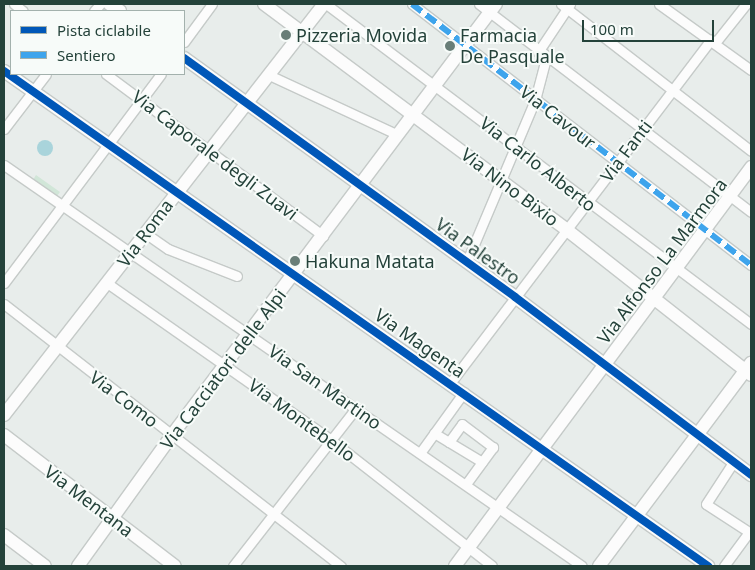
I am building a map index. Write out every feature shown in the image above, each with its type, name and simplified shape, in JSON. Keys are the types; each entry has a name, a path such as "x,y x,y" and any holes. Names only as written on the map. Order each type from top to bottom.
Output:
{"street":[{"path":"185,41 212,4"},
{"name":"Via Nino Bixio","path":"264,4 414,115 749,370"},
{"name":"Via Roma","path":"4,416 176,192 325,4"},
{"name":"Via Carlo Alberto","path":"325,4 751,324"},
{"name":"Via Cavour","path":"412,4 751,265"},
{"path":"479,4 493,8 538,52 751,212"},
{"path":"659,4 751,70"},
{"name":"Via Fanti","path":"451,382 643,130 672,89 746,4"},
{"path":"538,52 566,5 751,151"},
{"name":"Via Cacciatori delle Alpi","path":"78,566 172,435 295,274 493,8"},
{"path":"467,261 502,182 535,100 546,58"},
{"name":"Via Palestro","path":"185,59 467,261 751,475"},
{"path":"11,75 32,88"},
{"path":"4,129 32,88 45,75"},
{"name":"Via Caporale degli Zuavi","path":"107,75 323,236"},
{"path":"4,283 63,209 160,75"},
{"path":"269,75 398,135"},
{"name":"Via Magenta","path":"32,88 176,192 451,382 708,566"},
{"name":"Via San Martino","path":"4,165 63,209 130,252 582,566"},
{"name":"Via Alfonso La Marmora","path":"455,566 500,508 751,167"},
{"path":"145,233 168,249 237,276"},
{"name":"Via Montebello","path":"107,283 331,440 492,566"},
{"name":"Via Como","path":"4,304 56,347 341,566"},
{"path":"599,566 698,434 749,370"},
{"path":"420,453 464,392"},
{"path":"233,566 356,408"},
{"path":"449,442 462,424 493,446 466,484"},
{"path":"434,434 482,462"},
{"name":"Via Mentana","path":"4,435 175,566"},
{"path":"724,566 749,532 706,504 734,461"},
{"path":"4,535 45,566"}],"green space":[{"path":"36,175 60,192 57,196 33,180"}],"water":[{"path":"45,140 51,142 53,148 51,154 45,156 39,154 37,148 39,142"}],"marked path":[{"path":"412,4 751,265"}],"cycle path":[{"path":"185,59 515,297 751,475"},
{"path":"4,71 708,566"}],"place":[{"name":"Pizzeria Movida","path":"286,35"},
{"name":"Farmacia De Pasquale","path":"450,46"},
{"name":"Hakuna Matata","path":"295,261"}]}
